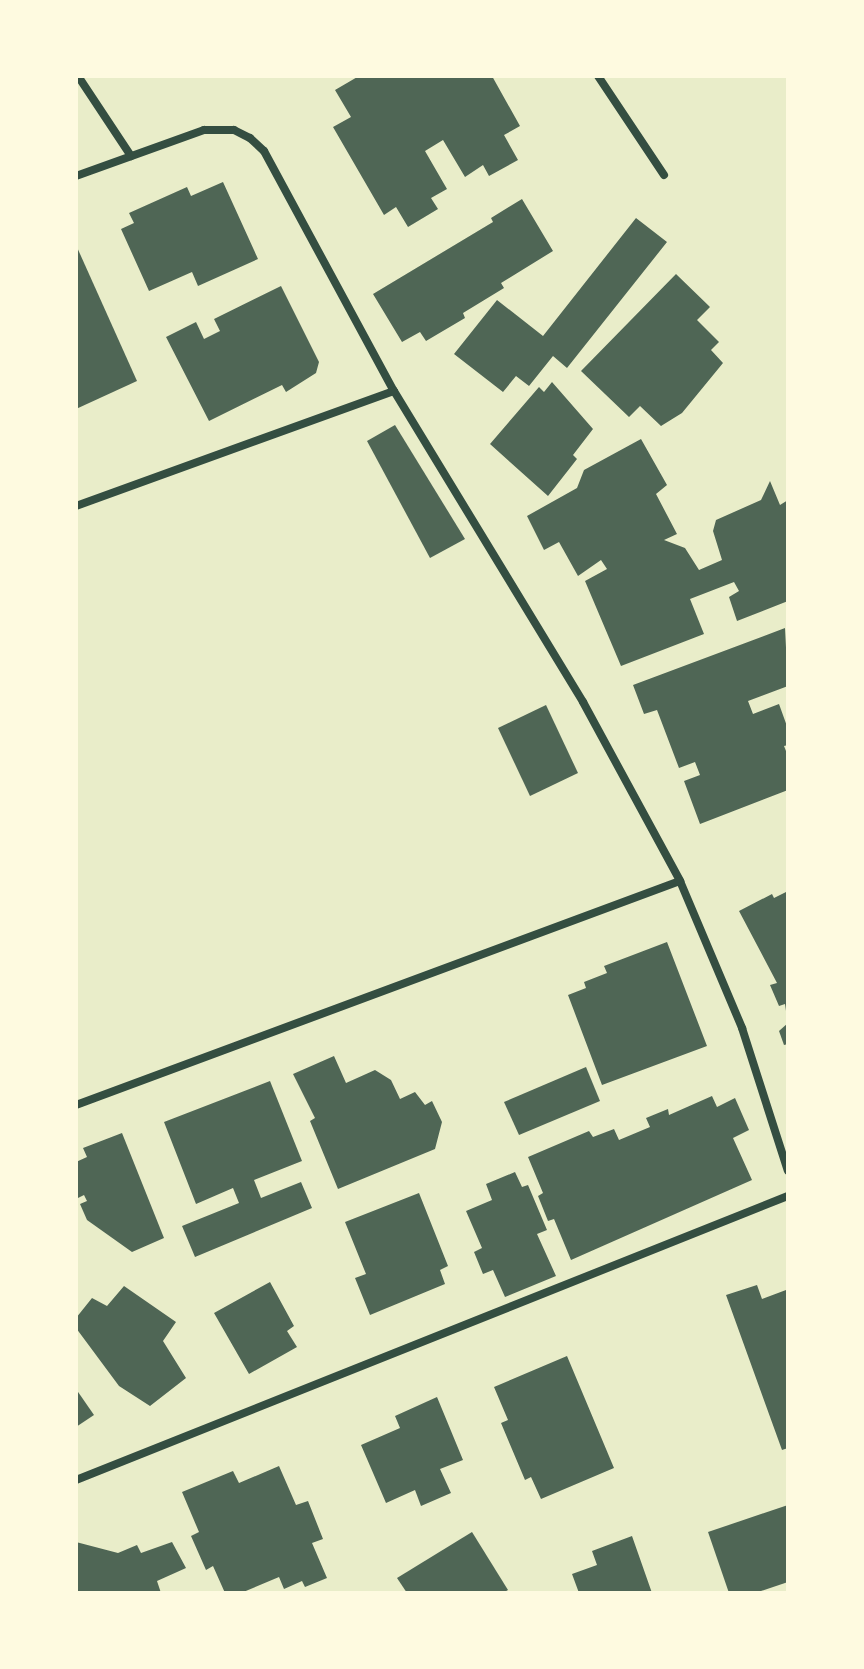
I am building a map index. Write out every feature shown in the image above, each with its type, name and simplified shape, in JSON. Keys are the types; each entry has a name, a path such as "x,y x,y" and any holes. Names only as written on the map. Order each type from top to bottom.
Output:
{"street":[{"path":"78,76 131,156"},
{"path":"598,76 664,175"},
{"path":"76,176 204,130 234,130 250,138 264,151 394,391 583,702 680,881 742,1028 788,1171"},
{"path":"76,506 394,391"},
{"path":"76,1105 680,881"},
{"path":"76,1480 788,1196"}],"building":[{"path":"359,76 492,76 520,126 504,135 518,160 489,176 483,165 465,177 443,140 425,151 447,189 431,198 438,209 408,227 396,207 384,215 333,127 351,117 335,90"},
{"path":"223,182 258,259 198,286 192,272 149,291 121,229 134,223 129,213 187,187 191,196"},
{"path":"522,199 553,251 501,283 504,288 463,313 465,318 426,341 420,332 402,342 373,294 493,222 491,218"},
{"path":"636,218 667,242 567,368 553,356 529,386 516,376 503,392 454,354 497,300 543,336"},
{"path":"76,245 137,381 76,409"},
{"path":"676,274 710,307 697,320 719,342 711,350 723,363 682,413 661,426 640,406 629,417 581,371"},
{"path":"281,286 319,362 316,373 286,392 282,385 209,421 166,337 196,322 204,339 220,331 214,319"},
{"path":"552,382 593,429 573,455 577,459 548,496 490,444 539,387 544,392"},
{"path":"395,425 465,539 430,558 367,441"},
{"path":"641,439 667,485 656,494 677,534 664,540 685,548 699,570 722,560 713,531 716,520 761,500 770,481 780,505 788,500 788,601 737,621 729,597 739,591 734,582 690,599 704,634 621,666 585,581 607,569 601,560 578,576 559,542 544,550 527,516 577,488 584,470"},
{"path":"785,628 788,686 748,701 753,714 779,704 788,729 788,745 784,746 788,756 788,790 700,824 684,781 700,775 695,762 679,768 657,710 644,714 633,685"},
{"path":"546,705 578,773 530,796 498,728"},
{"path":"786,892 786,1011 785,1004 779,1006 770,985 777,983 739,911 772,894 774,898"},
{"path":"667,942 707,1046 602,1085 568,995 586,988 584,982 607,973 604,966"},
{"path":"788,1023 788,1044 784,1045 779,1031"},
{"path":"334,1056 346,1083 375,1070 391,1080 400,1099 415,1092 425,1105 432,1101 442,1122 435,1149 338,1189 310,1121 315,1118 293,1074"},
{"path":"586,1067 600,1101 519,1135 504,1102"},
{"path":"270,1081 302,1161 254,1180 261,1198 301,1182 312,1208 195,1257 182,1226 239,1203 233,1188 196,1204 164,1122"},
{"path":"712,1096 717,1107 735,1098 749,1130 733,1138 752,1180 571,1260 554,1219 548,1221 538,1196 543,1193 528,1157 589,1131 593,1137 614,1129 619,1140 650,1127 646,1118 668,1109 669,1115"},
{"path":"122,1133 164,1238 132,1252 87,1220 80,1204 87,1201 84,1195 76,1199 76,1162 87,1157 83,1148"},
{"path":"515,1172 522,1187 528,1185 547,1230 537,1234 556,1276 505,1297 493,1270 483,1274 474,1252 482,1248 466,1211 492,1200 486,1184"},
{"path":"419,1193 448,1266 440,1270 445,1284 370,1315 355,1278 366,1274 345,1222"},
{"path":"270,1282 294,1326 287,1331 297,1347 249,1374 214,1313"},
{"path":"757,1285 762,1299 786,1290 788,1295 788,1448 782,1450 726,1295"},
{"path":"124,1286 176,1322 163,1341 186,1378 150,1406 119,1386 76,1328 76,1318 92,1298 107,1306"},
{"path":"567,1356 614,1468 541,1499 531,1477 525,1480 501,1423 508,1420 494,1387"},
{"path":"76,1389 94,1415 76,1427"},
{"path":"437,1397 463,1460 440,1469 451,1493 421,1506 415,1490 386,1503 361,1445 400,1428 395,1416"},
{"path":"279,1466 296,1505 308,1501 323,1539 312,1543 327,1578 305,1587 302,1581 284,1589 279,1577 241,1593 225,1593 213,1566 206,1570 191,1536 199,1532 182,1492 233,1471 239,1483"},
{"path":"788,1505 788,1582 755,1593 729,1593 708,1532"},
{"path":"472,1532 508,1590 503,1593 407,1593 397,1578"},
{"path":"632,1536 652,1593 579,1593 572,1574 597,1565 592,1551"},
{"path":"76,1542 118,1553 137,1545 141,1553 172,1542 186,1568 157,1581 161,1593 76,1593"}]}
